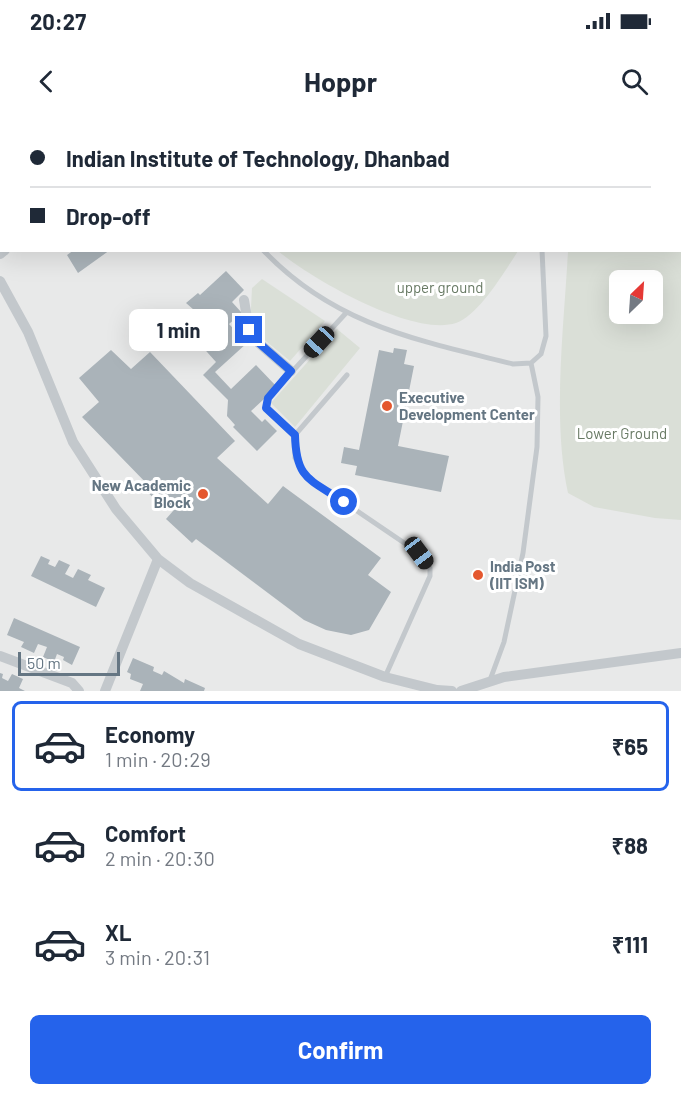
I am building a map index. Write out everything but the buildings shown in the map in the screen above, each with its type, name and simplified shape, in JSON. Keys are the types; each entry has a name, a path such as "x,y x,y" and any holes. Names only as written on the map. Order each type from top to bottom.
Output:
{"street":[{"path":"0,281 28,332 73,442 116,509 158,559 190,583 299,644 385,677 437,690 452,691"},
{"path":"244,300 252,337 291,371"},
{"path":"105,691 158,559"},
{"path":"468,690 504,677 681,653"},
{"path":"0,656 72,683 79,691"}],"lane":[{"path":"265,252 283,271 346,313 400,336 513,364 531,363 541,354 546,336 542,252"},
{"path":"295,435 266,408 268,398 346,313"},
{"path":"490,682 504,642 523,553 537,447 538,397 531,363"},
{"path":"347,375 295,435 296,458 299,468 307,477 419,553 430,568 430,576 385,677"}],"shaded area":[{"path":"0,252 681,252 681,691 0,691"}],"green space":[{"name":"upper ground","path":"279,252 517,252 491,292 474,311 456,323 437,325 414,322 363,303"},
{"name":"Lower Ground","path":"568,252 681,252 681,520 655,518 594,507 568,493 563,465 560,404"},
{"path":"262,279 325,321 290,361 250,328 252,288"},
{"path":"337,329 360,348 295,427 271,403"}],"place":[{"name":"Executive Development Center","path":"387,406"},
{"name":"New Academic Block","path":"203,494"},
{"name":"India Post (IIT ISM)","path":"478,575"}],"route":[{"path":"249,330 252,337 291,371 268,398 266,408 295,435 299,468 307,477 344,502"}]}
